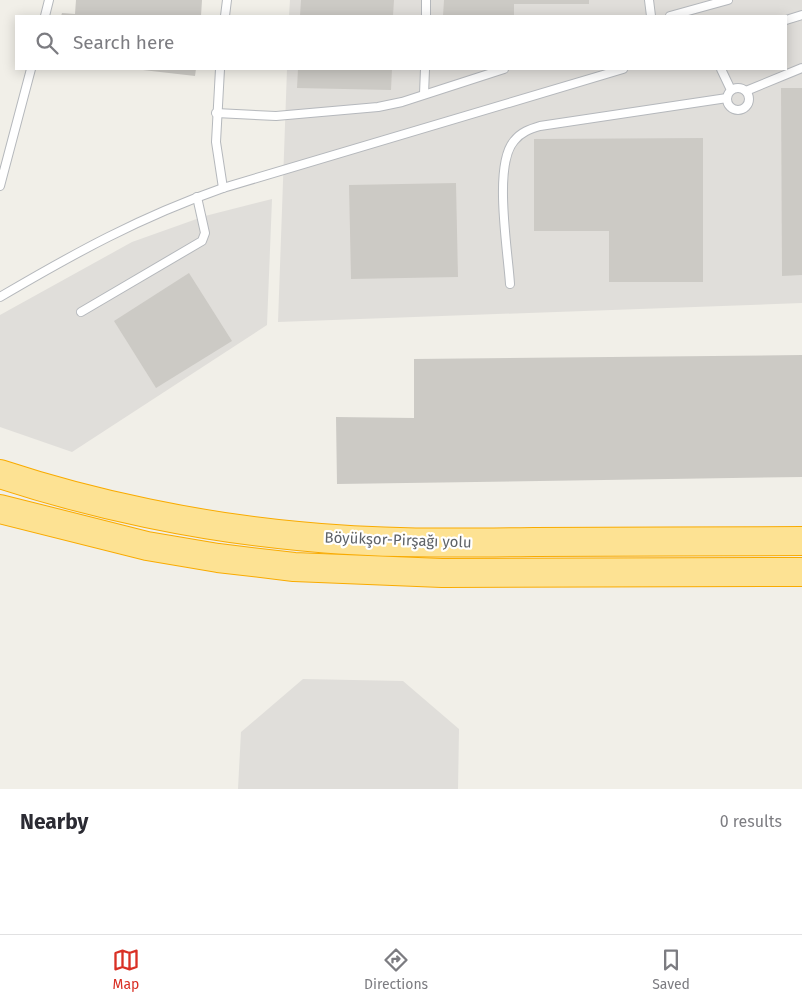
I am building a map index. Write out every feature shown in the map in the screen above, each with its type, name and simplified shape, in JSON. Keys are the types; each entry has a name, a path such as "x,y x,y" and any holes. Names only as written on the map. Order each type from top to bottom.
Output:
{"highway":[{"name":"Böyükşor-Pirşağı yolu","path":"0,474 88,498 153,513 221,526 298,536 442,543 802,541"},
{"name":"Böyükşor-Pirşağı yolu","path":"0,509 147,546 294,568 442,573 802,572"}],"lane":[{"path":"44,15 49,0"},
{"path":"225,15 227,0"},
{"path":"426,0 426,15"},
{"path":"649,0 651,15"},
{"path":"674,15 728,0"},
{"path":"787,20 802,15"},
{"path":"510,284 503,166 513,141 524,131 540,126 729,94 739,88 746,91 802,68"},
{"path":"0,186 31,70"},
{"path":"220,70 216,113 218,165 223,188"},
{"path":"424,94 425,70"},
{"path":"216,113 276,116 378,107 501,70"},
{"path":"0,297 86,247 171,206 223,188 620,70"},
{"path":"721,70 729,94 730,106 742,109 746,107 749,100 746,91"},
{"path":"82,312 202,241 205,233 197,197"}],"shaded area":[{"path":"290,0 802,0 802,303 278,322 287,70 787,70 787,15 289,15"},
{"path":"272,199 267,325 72,452 0,427 0,315 132,242 205,216"},
{"path":"303,679 403,681 459,729 458,789 238,789 241,732"}],"building":[{"path":"76,0 202,0 201,15 61,15 62,13 75,14"},
{"path":"301,0 394,0 393,15 300,15"},
{"path":"444,0 589,0 589,4 514,4 514,15 443,15"},
{"path":"143,70 196,70 195,76"},
{"path":"298,70 392,70 391,90 297,88"},
{"path":"781,88 802,88 802,275 782,276"},
{"path":"703,138 703,282 609,282 609,231 534,231 534,139"},
{"path":"456,183 458,277 351,279 349,185"},
{"path":"189,273 232,341 156,388 114,321"},
{"path":"802,355 802,477 337,484 336,417 414,418 414,359"}]}
